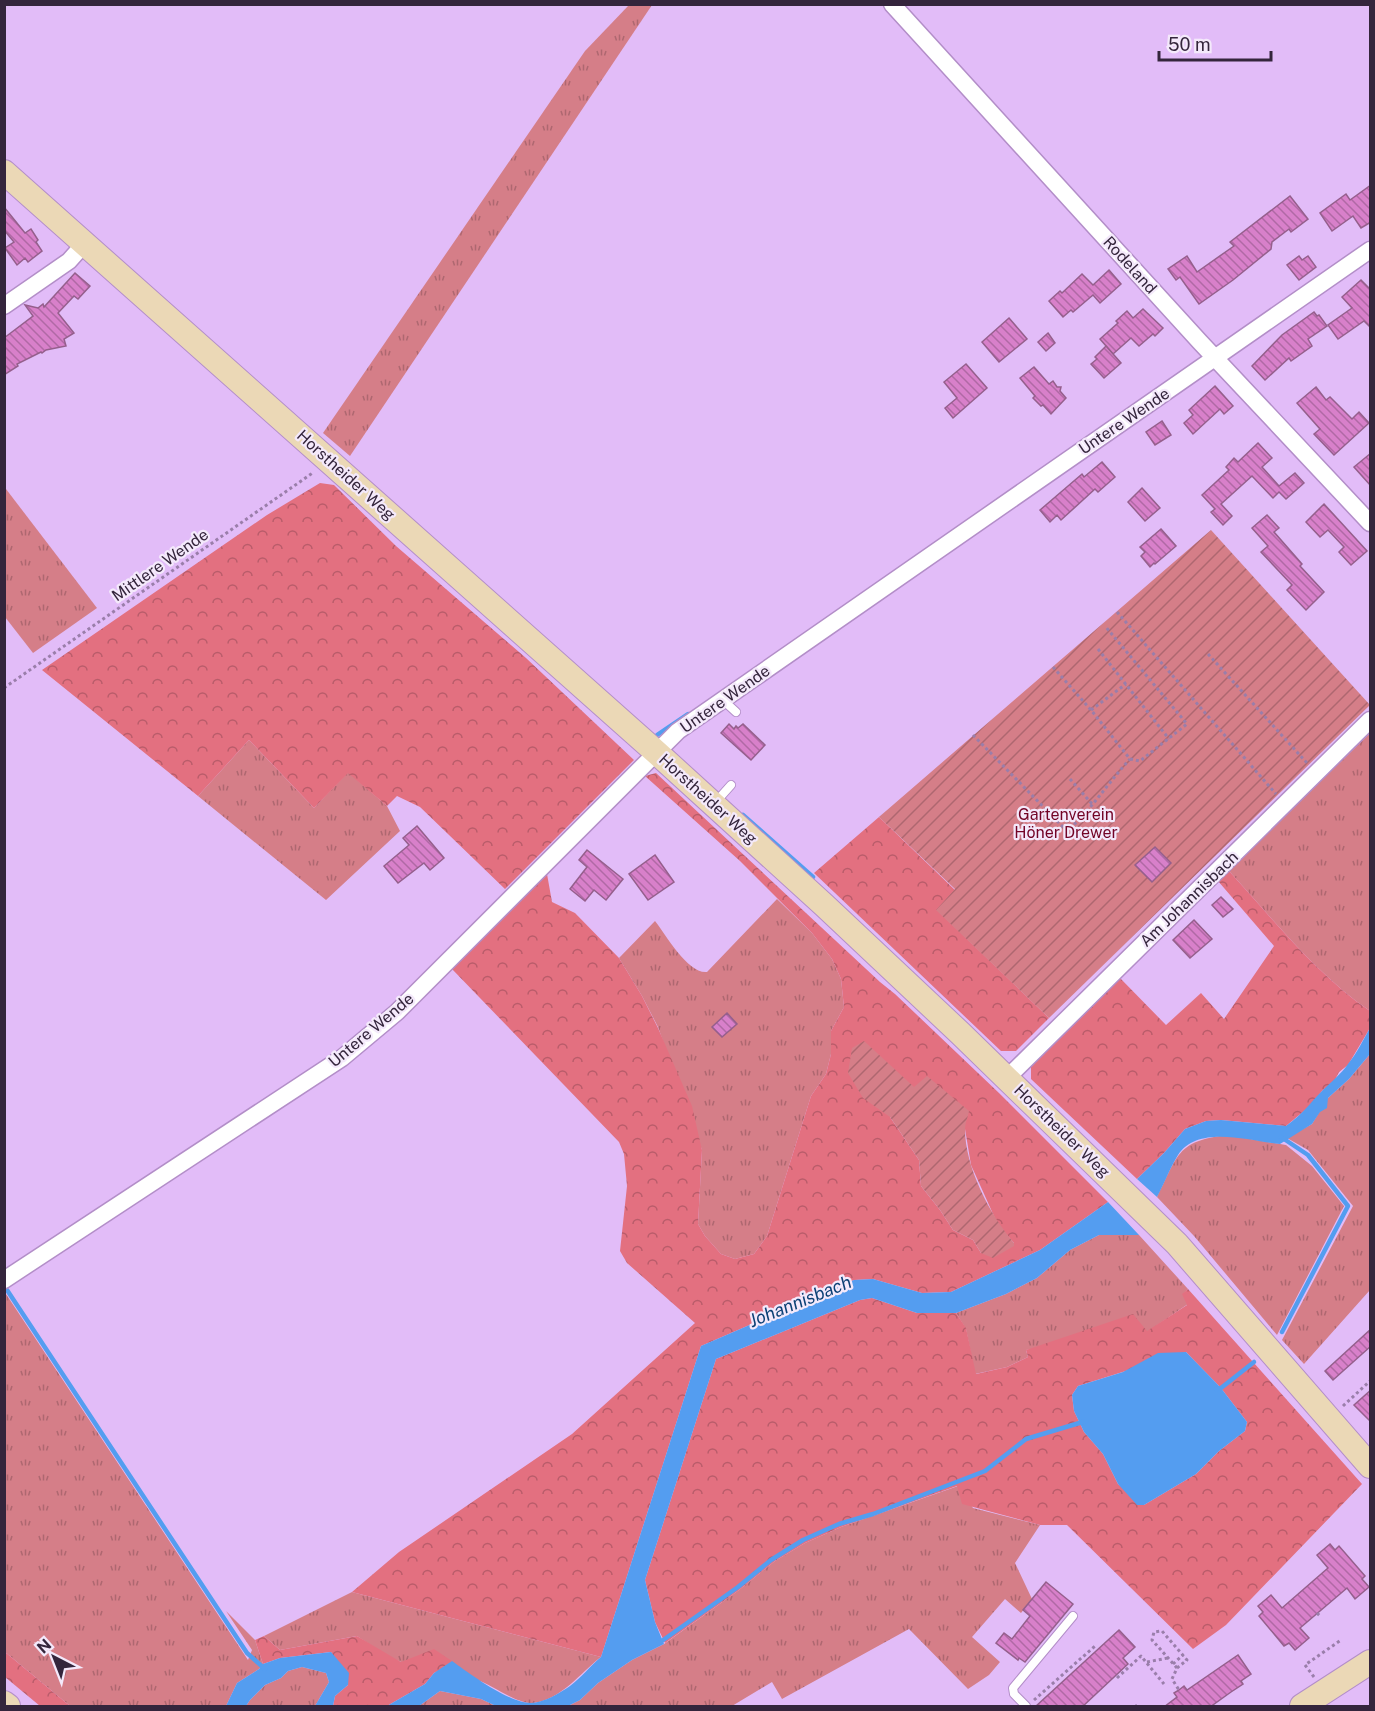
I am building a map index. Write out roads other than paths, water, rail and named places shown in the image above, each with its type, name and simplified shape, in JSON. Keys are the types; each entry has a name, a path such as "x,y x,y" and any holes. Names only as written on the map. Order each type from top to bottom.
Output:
{"street":[{"name":"Rodeland","path":"892,4 1216,358 1371,523"},
{"name":"Horstheider Weg","path":"4,172 656,752 824,905 1007,1077 1190,1259 1371,1466"},
{"path":"4,306 69,261 85,243"},
{"name":"Untere Wende","path":"4,1280 342,1058 397,1012 678,731 1371,250"},
{"name":"Am Johannisbach","path":"1007,1077 1371,720"},
{"path":"1302,1707 1371,1662"},
{"path":"4,1703 8,1707"}],"lane":[{"path":"723,700 736,712"},
{"path":"713,804 731,785"},
{"path":"1026,1707 1014,1694 1014,1688 1073,1616"}],"water":[{"path":"1370,1028 1370,1054 1349,1079 1328,1098 1327,1108 1320,1112 1312,1124 1280,1144 1225,1137 1198,1140 1178,1155 1157,1197 1137,1179 1185,1129 1206,1121 1221,1120 1286,1126 1342,1071"},
{"path":"1108,1202 1139,1235 1099,1235 1070,1250 1037,1278 1006,1294 956,1313 917,1313 872,1298 860,1300 716,1359 645,1580 655,1622 664,1644 632,1660 598,1683 580,1700 568,1706 496,1706 481,1699 440,1691 419,1706 387,1706 425,1684 434,1673 452,1661 501,1693 522,1702 536,1703 570,1686 601,1657 701,1346 854,1280 873,1279 922,1293 951,1292 1040,1250"},
{"path":"1186,1352 1221,1388 1247,1422 1245,1431 1219,1451 1196,1474 1144,1505 1137,1505 1118,1484 1103,1454 1084,1432 1074,1411 1072,1395 1078,1386 1123,1372 1158,1353"},
{"path":"331,1652 349,1673 348,1685 335,1696 333,1706 315,1706 329,1682 326,1673 302,1667 288,1671 281,1678 265,1685 246,1706 226,1706 237,1683 263,1664 280,1658"}],"waterway":[{"path":"657,735 688,714"},
{"path":"743,815 813,877"},
{"path":"1281,1137 1308,1155 1348,1206 1282,1332"},
{"path":"7,1290 247,1653 265,1669"},
{"path":"1216,1389 1221,1388 1254,1362"},
{"path":"659,1643 738,1587 771,1560 803,1540 839,1524 873,1514 985,1471 1026,1439 1086,1421"}],"park label":[{"name":"Gartenverein Höner Drewer","path":"1066,823"}],"water label":[{"name":"Johannisbach","path":"800,1301"}]}
